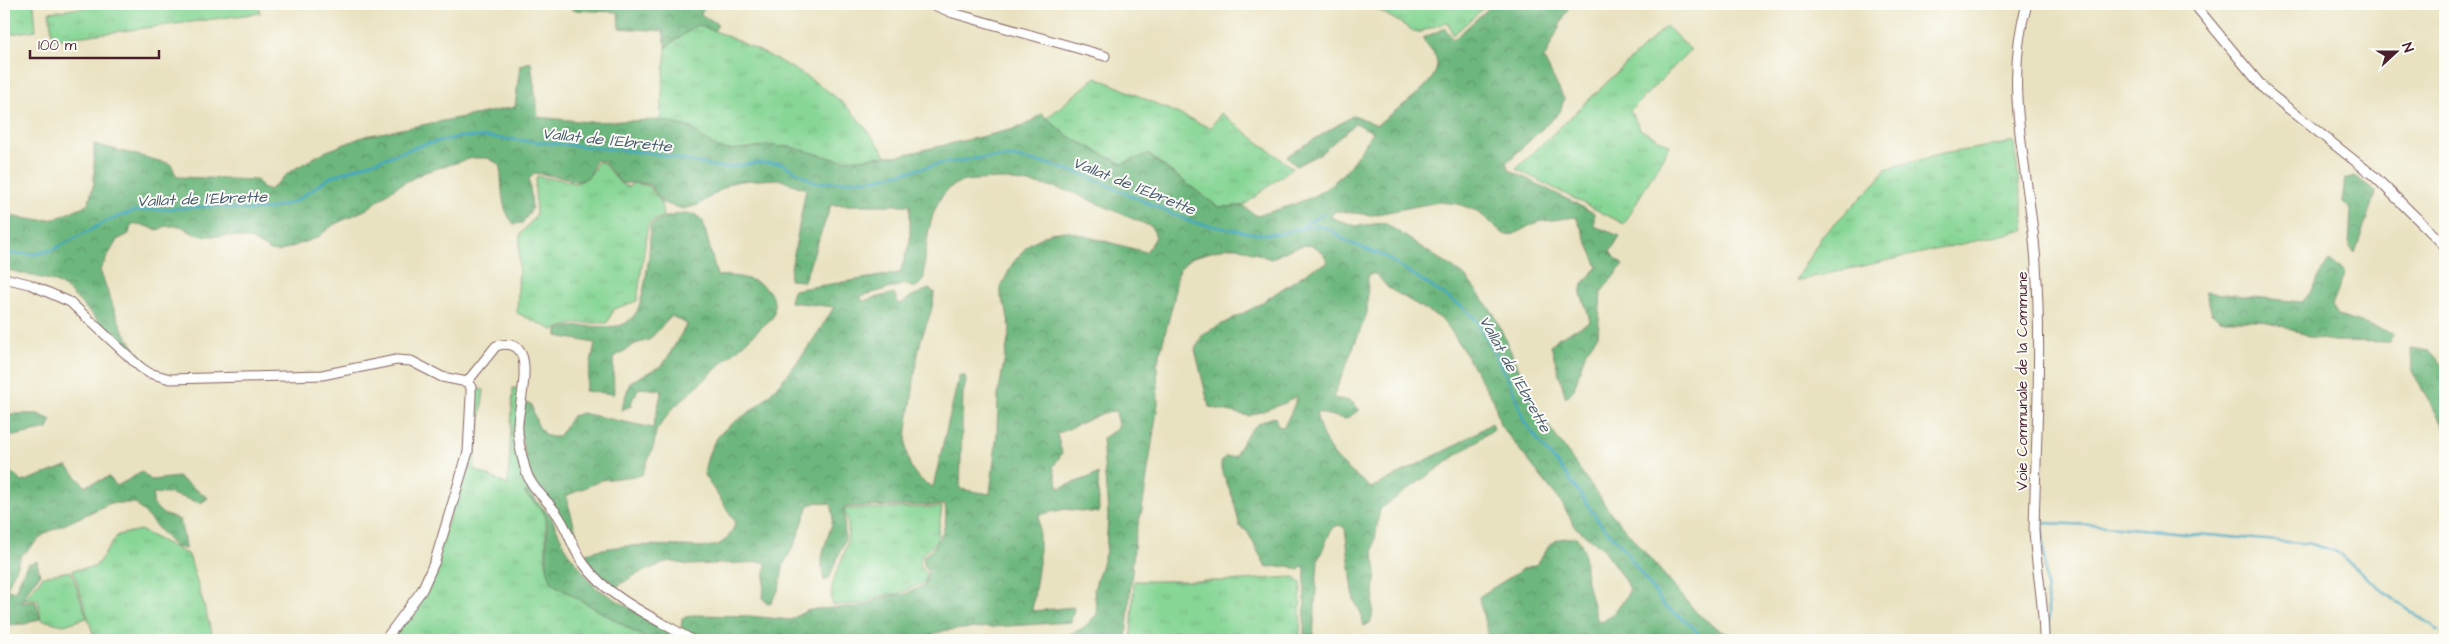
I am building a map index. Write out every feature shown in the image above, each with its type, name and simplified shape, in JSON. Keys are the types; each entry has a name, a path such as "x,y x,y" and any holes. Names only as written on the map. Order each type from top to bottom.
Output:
{"street":[{"path":"932,4 953,13 1106,56"},
{"name":"Voie Communale de la Commune","path":"2027,4 2019,38 2016,94 2031,197 2036,265 2039,347 2034,530 2035,556 2044,609 2044,640"},
{"path":"2194,4 2265,90 2374,176 2445,246"},
{"path":"4,278 29,284 70,302 136,364 149,373 170,379 322,375 396,360 411,361 442,377 467,382 471,387 468,452 435,561 422,590 385,640"},
{"path":"467,382 496,346 512,345 520,350 524,362 524,377 518,424 520,448 529,480 559,516 582,562 596,580 692,640"}],"green space":[{"path":"4,4 34,4 36,30 4,35"},
{"path":"113,4 259,4 260,13 53,40 49,12"},
{"path":"572,4 701,6 705,9 700,14 718,24 714,31 697,25 666,47 663,31 619,28 618,12 572,10"},
{"path":"1369,4 1488,4 1453,35 1447,22 1417,33"},
{"path":"1493,4 1570,4 1544,59 1564,99 1560,112 1506,163 1510,170 1594,213 1594,226 1620,236 1610,252 1623,265 1601,292 1598,335 1586,351 1574,389 1566,398 1551,346 1558,338 1590,322 1581,288 1598,267 1576,217 1537,222 1514,234 1505,235 1477,211 1458,204 1438,202 1372,215 1335,211 1330,217 1356,226 1385,223 1465,276 1494,314 1537,410 1611,513 1697,613 1720,631 1751,640 1489,640 1480,596 1523,569 1537,564 1551,543 1559,539 1576,537 1582,546 1586,577 1597,619 1602,622 1615,612 1630,589 1604,549 1576,528 1561,502 1500,425 1494,401 1450,329 1440,318 1388,288 1376,274 1368,274 1367,313 1333,398 1351,401 1360,410 1345,419 1316,412 1324,438 1335,456 1371,488 1454,446 1492,423 1494,429 1380,509 1373,550 1376,572 1372,617 1370,623 1364,626 1361,613 1354,600 1345,528 1339,525 1332,528 1318,560 1313,639 1306,640 1304,634 1305,568 1302,566 1299,570 1289,566 1266,567 1247,531 1240,527 1233,498 1221,469 1221,463 1225,457 1235,456 1250,431 1260,423 1275,417 1278,426 1283,427 1297,396 1285,403 1249,416 1209,407 1195,349 1203,334 1255,307 1312,269 1328,263 1317,248 1310,245 1295,248 1271,259 1238,247 1229,247 1190,258 1177,275 1174,299 1157,365 1158,404 1142,510 1135,537 1126,640 1068,640 1070,634 1083,628 1097,614 1094,589 1106,551 1108,514 1102,439 1118,428 1116,411 1103,413 1057,434 1062,453 1053,467 1059,488 1098,474 1099,513 1065,509 1039,515 1039,563 1032,611 1074,607 1071,622 947,630 933,634 929,640 701,640 681,629 682,618 693,615 750,616 790,620 806,611 816,609 866,606 878,598 905,594 925,585 928,572 924,566 923,557 942,534 946,521 945,505 844,507 845,540 829,578 824,581 822,557 832,523 833,511 831,504 818,502 809,505 795,544 784,563 779,589 771,603 767,604 763,598 766,562 688,565 669,561 635,575 616,587 597,573 585,556 586,553 598,550 644,545 710,547 722,543 728,537 735,521 704,475 707,458 719,435 757,406 778,386 804,353 834,307 790,302 793,290 900,273 910,241 910,205 831,205 804,281 789,280 806,189 778,179 740,181 731,183 698,205 683,209 663,203 650,185 621,183 603,161 595,160 590,175 583,180 575,181 534,173 529,179 532,208 523,223 514,224 506,211 502,196 500,165 488,158 472,158 425,172 396,187 367,209 333,225 318,237 278,252 271,251 252,240 232,236 194,234 181,226 166,226 158,230 139,224 131,225 129,234 117,240 100,270 125,334 141,356 151,365 147,367 125,348 67,289 54,281 4,269 4,215 35,220 55,219 88,204 94,183 94,144 171,164 176,175 179,177 257,180 263,189 269,190 291,171 322,153 365,136 515,107 520,65 531,62 538,117 588,122 660,120 692,128 700,137 718,148 729,150 767,146 791,147 835,159 846,160 901,155 1010,130 1023,126 1042,114 1066,135 1122,164 1147,154 1218,207 1243,206 1257,216 1315,195 1338,179 1354,160 1372,132 1356,123 1321,153 1296,166 1287,156 1354,115 1377,125 1422,90 1435,73 1436,58 1423,38 1445,28 1453,40","holes":["1000,179 1049,186 1071,192 1152,227 1156,237 1146,252 1066,231 1050,233 1029,244 1013,263 1001,286 1001,297 1006,308 1010,329 998,395 997,434 990,494 960,489 965,376 959,376 933,487 921,480 913,471 908,460 906,436 915,371 922,338 934,299 934,292 929,289 912,296 899,305 894,293 862,301 861,296 906,284 913,288 919,285 924,278 930,223 941,197 950,188 966,181"]},
{"path":"698,24 758,50 819,84 851,111 887,156 846,160 835,159 791,147 767,146 730,150 718,148 700,137 692,128 660,120 666,47"},
{"path":"1666,26 1691,50 1630,111 1641,130 1670,145 1624,224 1516,169"},
{"path":"1096,77 1210,128 1221,113 1292,168 1243,206 1218,207 1148,154 1122,164 1066,135 1047,118"},
{"path":"2014,142 2025,230 1795,281 1822,236 1878,180 1885,169 1942,154"},
{"path":"597,162 602,162 621,184 628,187 634,183 649,186 661,202 663,216 648,224 637,301 614,309 607,323 576,323 553,330 517,313 520,235 536,215 535,185 537,176 566,180 573,183 578,182 588,177"},
{"path":"2354,176 2376,191 2355,253 2349,246 2351,210 2342,201 2345,179"},
{"path":"679,214 695,214 703,221 717,276 738,277 758,283 772,296 774,305 773,317 672,409 656,431 654,445 642,475 602,480 566,496 579,543 574,543 530,480 519,424 524,402 531,404 539,427 546,435 551,437 558,437 572,416 582,413 653,428 662,390 639,388 632,400 631,406 621,410 630,382 663,365 687,324 671,316 649,340 635,344 613,358 614,394 585,391 595,343 557,336 557,330 573,326 618,326 630,320 638,309 646,279 650,225 662,218"},
{"path":"2329,261 2345,272 2332,305 2338,316 2394,333 2389,342 2333,341 2314,338 2259,320 2219,320 2212,313 2205,292 2302,302"},
{"path":"2411,348 2430,351 2445,367 2445,428 2412,372"},
{"path":"475,388 484,390 474,469 508,485 513,388 519,388 520,463 529,492 524,493 543,511 546,518 546,563 553,584 649,640 388,640 428,584 470,453"},
{"path":"4,414 38,414 52,420 48,429 4,438"},
{"path":"4,466 22,482 67,466 85,486 109,477 117,486 142,472 151,480 178,477 208,498 201,503 168,493 153,494 153,504 163,514 180,520 186,549 175,547 135,503 111,503 46,533 21,556 6,590 15,591 27,564 37,561 40,575 31,585 21,602 36,602 40,619 25,624 4,625"},
{"path":"524,492 529,492 551,517 567,551 595,587 682,640 649,640 553,584 547,568 546,518 543,511"},
{"path":"942,507 937,541 921,556 920,565 926,573 925,582 898,594 877,596 866,604 832,605 832,585 847,541 848,526 844,509"},
{"path":"140,530 189,555 214,640 95,640 73,570 95,567 118,535"},
{"path":"71,571 87,618 64,625 41,620 38,599 24,599 43,576"},
{"path":"1294,577 1301,583 1300,636 1289,640 1131,640 1134,581 1225,581"}],"waterway":[{"name":"Vallat de l'Ebrette","path":"4,254 36,254 54,249 109,220 134,211 214,206 246,210 268,209 296,201 330,177 422,145 458,137 486,137 652,153 722,168 754,163 781,163 816,183 877,179 939,164 980,158 1011,157 1052,165 1082,174 1191,222 1256,234 1278,234 1315,225 1327,228 1348,242 1386,257 1464,308 1475,319 1489,342 1513,390 1524,421 1566,474 1600,523 1621,545 1665,607 1690,624 1704,640"},
{"name":"Vallat de l'Ebrette","path":"1303,225 1324,214"},
{"path":"2050,640 2042,523 2094,525 2311,544 2335,551 2396,601 2438,630"}]}
